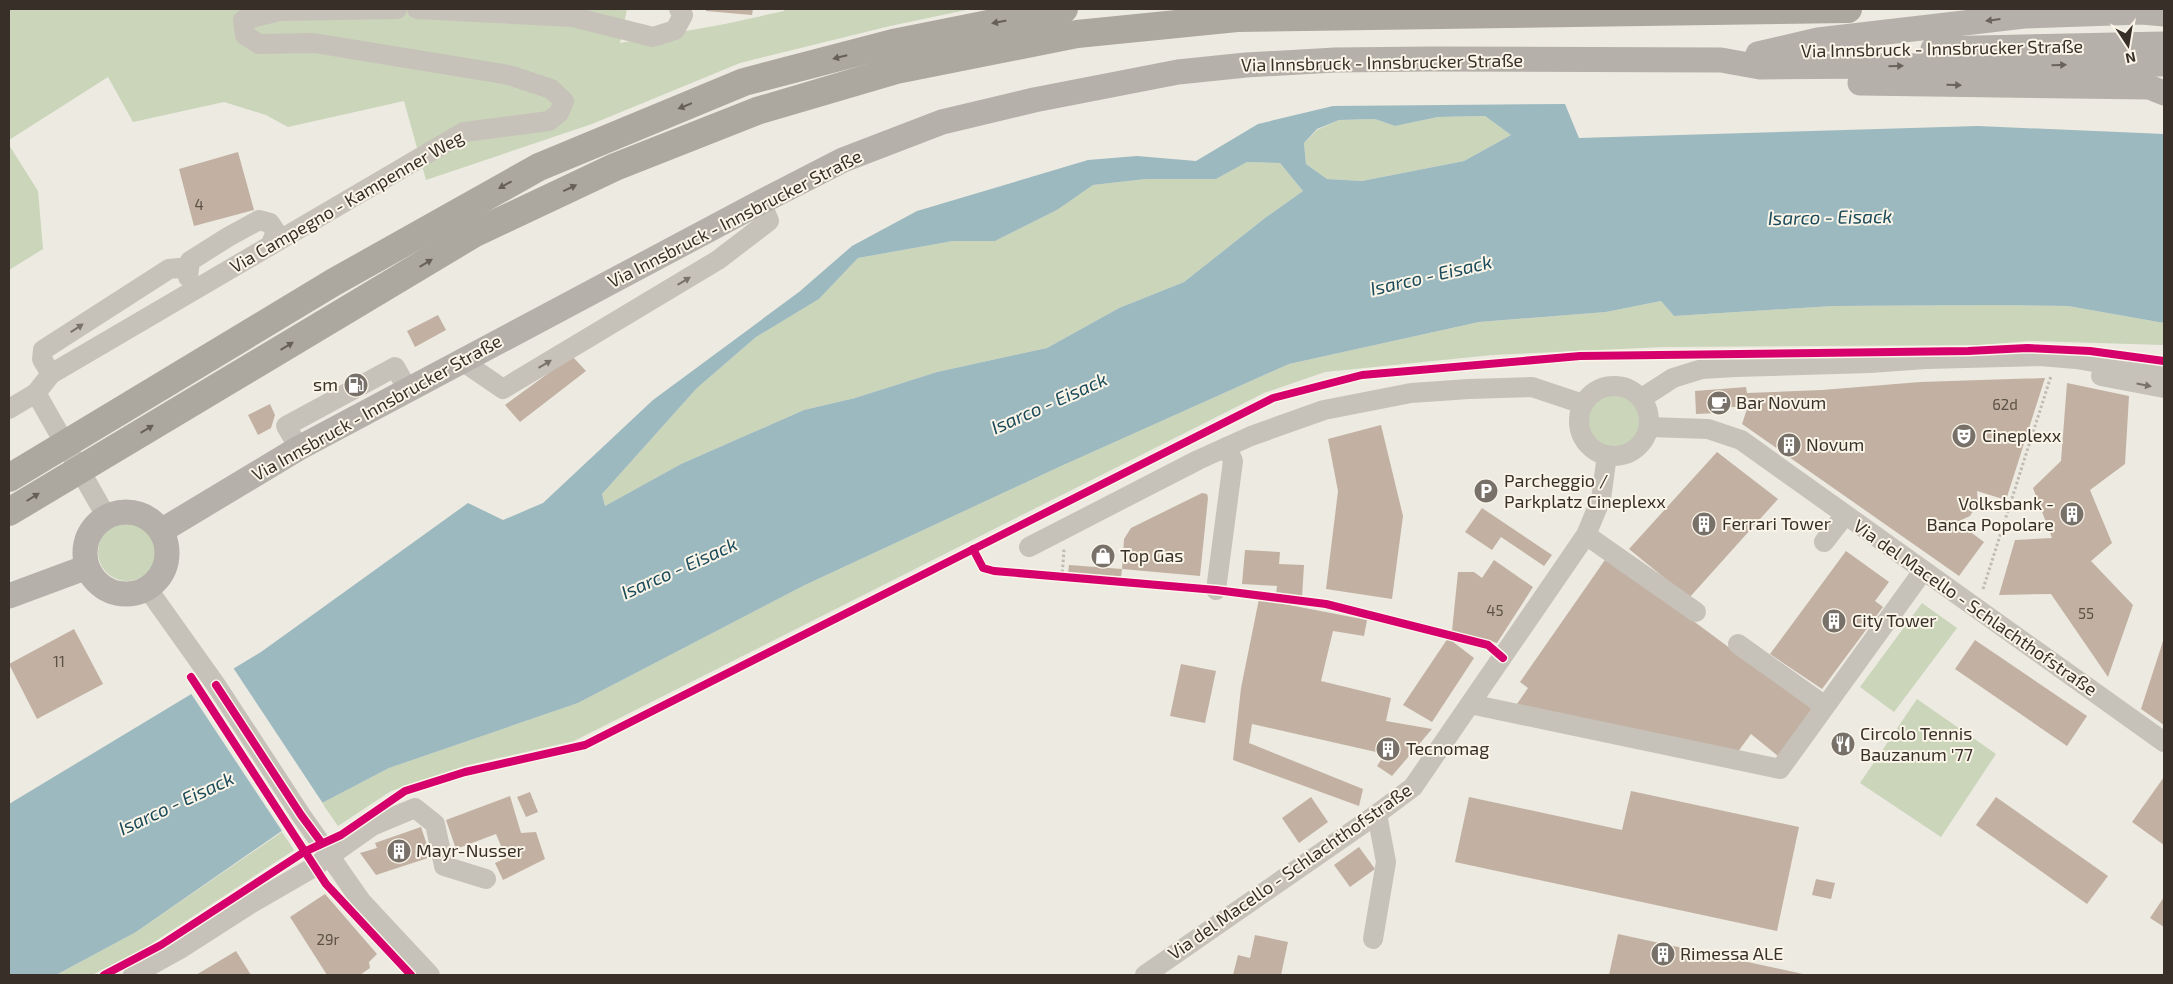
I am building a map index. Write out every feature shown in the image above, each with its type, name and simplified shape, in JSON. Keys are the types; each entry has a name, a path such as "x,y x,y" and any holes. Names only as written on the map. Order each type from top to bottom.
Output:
{"highway":[{"path":"9,478 334,282 539,167 744,82 893,44 1064,9"},
{"path":"9,512 475,233 615,167 740,118 896,70 1077,34 1237,18 1848,9"}],"main road":[{"path":"1759,60 1818,40 2024,16 2142,12 2164,14"},
{"name":"Via Innsbruck - Innsbrucker Straße","path":"1759,60 2164,44"},
{"name":"Via Innsbruck - Innsbrucker Straße","path":"161,532 299,448 843,160 942,122 1034,100 1178,72 1246,65 1335,60 1759,60 2164,64"},
{"path":"1759,60 1818,83 2125,86 2149,87 2164,93"},
{"path":"116,513 136,513 146,517 161,532 166,543 163,569 156,580 147,588 124,594 101,586 92,577 87,567 84,552 87,538 95,526 106,516 116,513"},
{"path":"9,596 87,567"}],"street":[{"name":"Via Campegno - Kampenner Weg","path":"36,393 47,366 181,298 464,132 549,121 558,113 564,101 551,88 509,75 314,43 259,44 245,35 243,20 280,11 397,9"},
{"path":"417,9 573,18 653,37 675,30 683,15 679,9"},
{"path":"462,361 503,389 718,260 769,221 761,202"},
{"path":"181,298 186,290 190,262 228,237 259,220 270,223 276,232 270,246"},
{"path":"47,366 44,350 169,269 189,267"},
{"path":"1642,398 1673,378 1702,369 2040,356 2076,358 2164,374"},
{"path":"1870,363 1926,372 2074,371 2164,388"},
{"path":"1619,386 1630,389 1642,398 1649,417 1649,427 1646,437 1640,445 1618,456 1598,452 1587,443 1579,427 1579,415 1583,404 1591,394 1601,388 1619,386"},
{"path":"1029,547 1227,447 1251,436 1324,410 1411,393 1469,388 1532,387 1583,404"},
{"path":"9,409 36,393 106,516"},
{"name":"Via del Macello - Schlachthofstraße","path":"1649,427 1708,429 1741,440 2164,742"},
{"path":"1216,590 1233,461 1227,447"},
{"name":"Via del Macello - Schlachthofstraße","path":"1145,975 1413,787 1586,535 1601,499 1607,455"},
{"path":"1824,542 1845,515"},
{"path":"1586,535 1696,612"},
{"path":"1470,704 1780,769 1923,571"},
{"path":"147,588 216,685 301,815 361,901 430,975"},
{"path":"1738,644 1825,706"},
{"path":"133,975 180,949 250,904 326,849 372,826 415,808 435,824 444,866 486,878"},
{"path":"1373,940 1386,862 1377,814"}],"path":[{"path":"1977,609 2053,370"},
{"path":"1543,487 1576,486"}],"green space":[{"path":"9,9 627,9 620,43 725,24 784,11 785,9 971,9 890,26 740,63 592,124 426,180 404,101 288,127 266,115 224,102 133,122 108,77 9,140"},
{"path":"1485,116 1511,135 1464,161 1362,181 1327,179 1306,164 1304,143 1317,130 1339,120 1375,119 1395,126 1438,117"},
{"path":"9,145 38,191 43,249 9,270"},
{"path":"1247,162 1280,163 1303,191 1265,218 1184,282 1119,308 1047,348 937,372 855,398 804,410 681,464 605,506 602,494 697,388 756,337 819,299 858,258 953,241 995,241 1057,210 1093,185 1146,179 1216,179"},
{"path":"1661,301 1674,316 1833,306 2068,306 2164,323 2164,345 2029,341 1980,345 1663,347 1492,355 1325,372 1264,393 574,741 468,765 391,791 338,826 322,803 389,768 578,703 805,585 1059,467 1289,364 1479,322 1606,312"},
{"path":"1614,392 1625,394 1638,405 1643,421 1641,432 1630,445 1614,450 1603,448 1590,437 1585,421 1587,410 1598,397"},
{"path":"127,523 138,525 148,531 154,541 156,552 154,563 148,573 138,579 127,581 116,579 106,573 100,563 98,552 100,541 106,531 116,525"},
{"path":"1922,603 1957,628 1894,712 1860,687"},
{"path":"1917,699 1996,754 1941,837 1860,783"},
{"path":"282,832 294,850 145,948 92,975 56,975 136,932"}],"water":[{"name":"Isarco - Eisack","path":"1565,104 1579,138 1978,126 2164,134 2164,323 2068,306 1833,306 1674,316 1661,301 1606,312 1479,322 1289,364 1059,467 805,585 578,703 389,768 322,803 136,932 56,975 9,975 9,804 261,652 468,503 503,520 543,503 653,400 799,292 852,246 917,211 1088,160 1137,156 1196,161 1258,124 1333,106","holes":["1485,116 1511,135 1464,161 1362,181 1327,179 1306,164 1304,143 1317,129 1339,120 1375,119 1395,126 1438,117","1247,162 1280,163 1303,191 1265,218 1184,282 1119,308 1047,348 937,372 855,398 804,410 681,464 605,506 602,494 697,388 756,337 819,299 858,258 953,241 995,241 1057,210 1093,185 1146,179 1216,179"]}],"pier":[{"path":"232,666 324,805 284,834 190,692"}],"building":[{"path":"706,9 753,9 752,15 706,11"},
{"path":"238,152 254,210 194,226 179,169"},
{"path":"438,315 446,330 415,347 407,331"},
{"path":"572,356 586,371 520,422 505,405"},
{"path":"2045,378 2006,500 1977,491 1978,503 1970,516 1957,522 1984,542 1959,576 1742,424 1748,406 1717,408 1718,413 1696,414 1695,391 1746,387 1747,393 1822,390 1920,382"},
{"name":"Volksbank - Banca Popolare","path":"2067,383 2129,396 2125,464 2090,490 2112,543 2091,561 2133,605 2108,677 2051,594 1999,595 2015,540 2052,538 2033,488 2061,461"},
{"path":"270,404 275,415 271,428 258,435 248,415"},
{"path":"1381,425 1403,516 1392,599 1326,589 1338,491 1328,439"},
{"name":"Ferrari Tower","path":"1717,452 1778,499 1689,598 1629,549"},
{"path":"1202,493 1207,494 1200,576 1122,569 1124,539 1131,528"},
{"path":"1482,508 1552,555 1544,566 1501,537 1492,550 1465,532"},
{"path":"1245,550 1280,552 1279,564 1304,565 1302,597 1276,595 1277,586 1242,584"},
{"name":"City Tower","path":"1846,551 1889,582 1875,601 1883,607 1822,689 1770,654"},
{"path":"1607,557 1812,709 1778,756 1751,734 1737,753 1517,704 1528,688 1520,682"},
{"path":"1494,560 1533,587 1497,643 1452,631 1458,572 1474,572 1482,578"},
{"path":"1069,565 1122,569 1121,577 1068,574"},
{"path":"1259,599 1367,620 1364,636 1333,631 1321,681 1391,698 1386,721 1432,729 1392,776 1377,766 1385,754 1252,724 1249,743 1363,789 1359,806 1233,760 1241,688"},
{"path":"74,629 103,684 37,719 9,664"},
{"path":"1448,638 1474,658 1432,722 1403,705"},
{"path":"2164,638 2164,725 2141,709"},
{"path":"1975,640 2087,716 2067,746 1955,669"},
{"path":"1181,664 1216,671 1205,723 1170,716"},
{"path":"2164,777 2164,845 2132,822"},
{"path":"1631,791 1799,827 1777,931 1455,862 1469,797 1622,830"},
{"path":"530,792 538,812 526,817 517,797"},
{"path":"510,796 521,833 536,832 545,859 503,880 495,863 506,858 496,834 456,849 446,820"},
{"path":"1311,797 1328,822 1299,843 1282,818"},
{"path":"1996,797 2108,876 2087,904 1976,825"},
{"name":"Mayr-Nusser","path":"421,827 431,857 376,875 360,853 377,848 375,843"},
{"path":"1359,847 1375,869 1350,887 1334,865"},
{"path":"1816,879 1835,883 1831,899 1812,895"},
{"path":"325,894 377,954 369,962 370,968 360,975 327,975 290,917"},
{"path":"2164,897 2164,927 2150,918"},
{"name":"Rimessa ALE","path":"1618,934 1803,974 1609,975"},
{"path":"1255,935 1288,942 1281,975 1233,975 1238,955 1250,958"},
{"path":"236,951 251,975 196,975"}],"cycle path":[{"path":"104,975 161,945 304,852 341,835 405,791 465,772 585,745 1273,398 1362,375 1580,356 1968,351 2027,348 2090,351 2164,361"},
{"path":"973,549 983,568 994,571 1216,590 1326,604 1488,645 1503,658"},
{"path":"191,677 326,884 411,975"},
{"path":"216,685 301,815 321,842"}],"place":[{"name":"sm","path":"356,385"},
{"name":"Bar Novum","path":"1719,403"},
{"name":"Cineplexx","path":"1964,436"},
{"name":"Novum","path":"1789,445"},
{"name":"Parcheggio / Parkplatz Cineplexx","path":"1486,491"},
{"name":"Volksbank - Banca Popolare","path":"2072,514"},
{"name":"Ferrari Tower","path":"1704,524"},
{"name":"Top Gas","path":"1103,556"},
{"name":"City Tower","path":"1834,621"},
{"name":"Circolo Tennis Bauzanum '77","path":"1843,744"},
{"name":"Tecnomag","path":"1388,749"},
{"name":"Mayr-Nusser","path":"399,851"},
{"name":"Rimessa ALE","path":"1663,954"}]}
